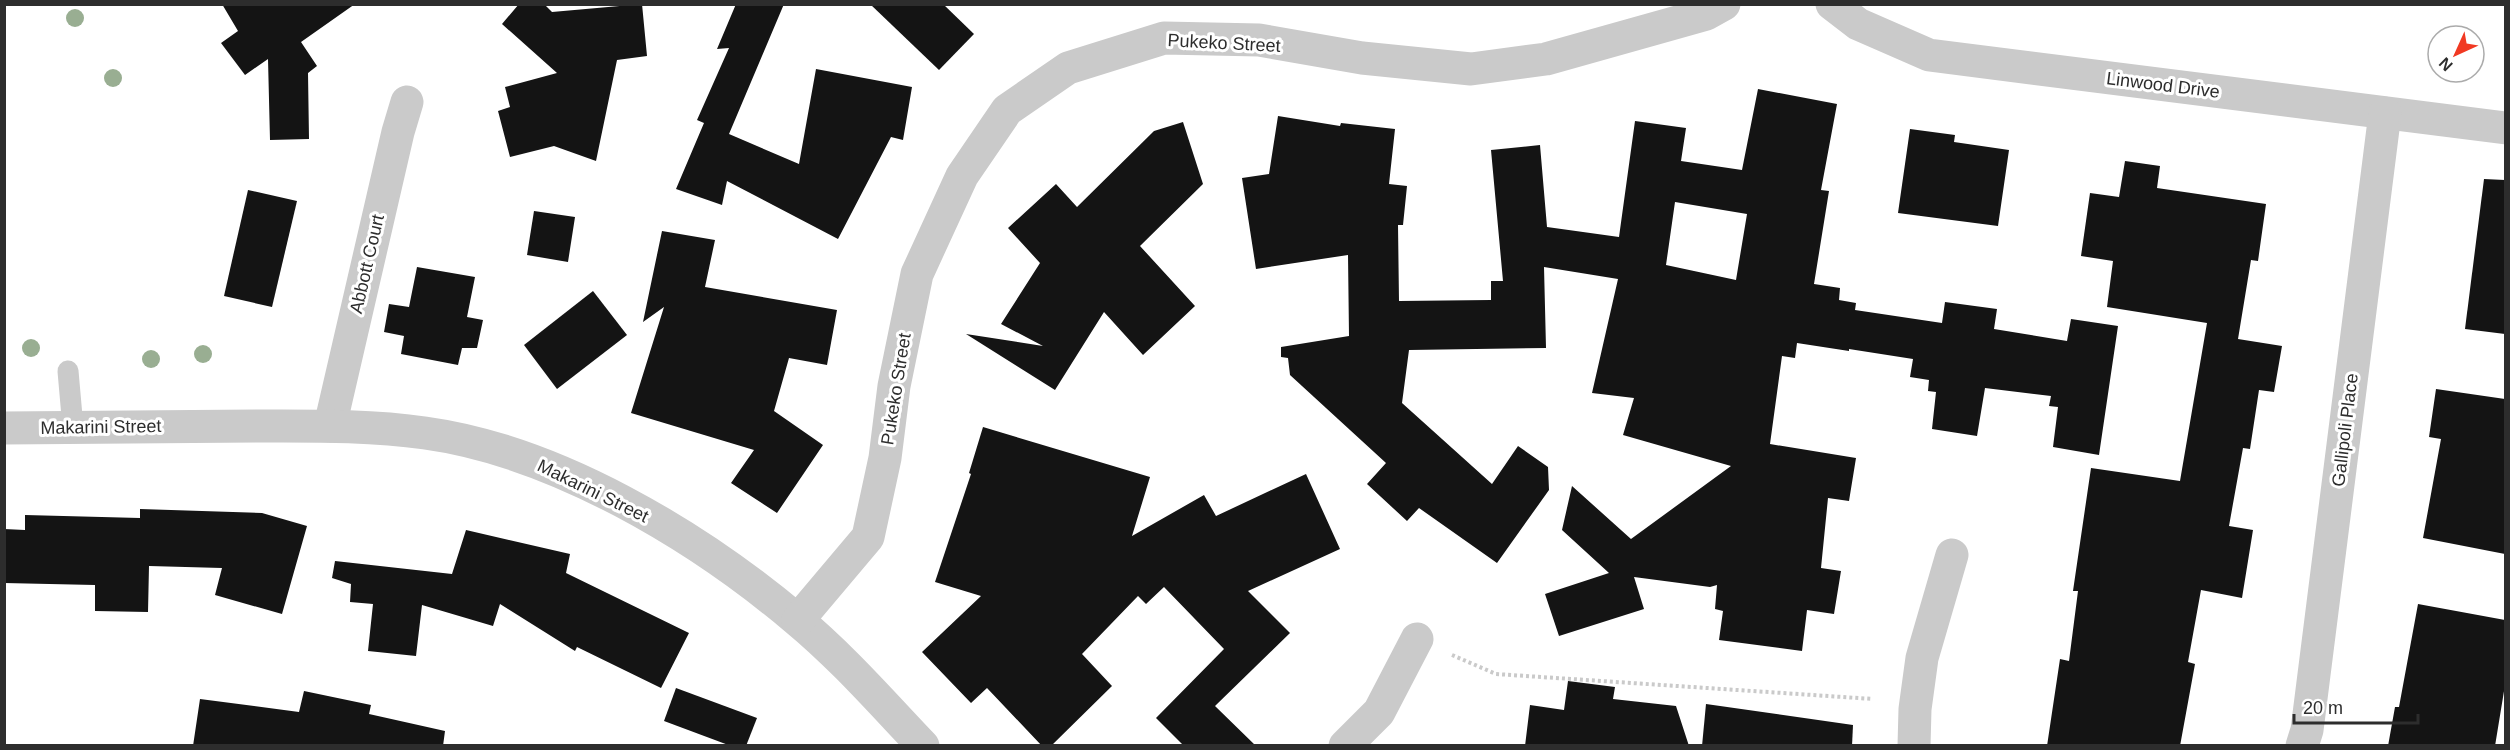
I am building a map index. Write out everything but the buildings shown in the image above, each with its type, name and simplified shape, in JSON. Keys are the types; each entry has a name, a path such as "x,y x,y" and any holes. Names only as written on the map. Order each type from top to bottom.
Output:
{"street":[{"name":"Pukeko Street","path":"798,620 868,537 885,458 894,386 917,274 962,176 1007,110 1068,68 1164,38 1259,40 1362,58 1471,69 1546,59 1707,14 1724,4"},
{"name":"Linwood Drive","path":"1832,4 1858,24 1929,55 2505,128"},
{"name":"Abbott Court","path":"330,426 398,132 407,102"},
{"name":"Gallipoli Place","path":"2302,746 2307,730 2385,113"},
{"name":"Makarini Street","path":"4,428 330,426 425,433 508,452 560,471 691,542 748,581 798,620 923,746"},
{"path":"1914,746 1915,709 1922,658 1952,555"},
{"path":"1345,746 1379,712 1417,639"}],"lane":[{"path":"68,371 73,428"}],"path":[{"path":"1417,639 1496,674 1873,699"}]}
